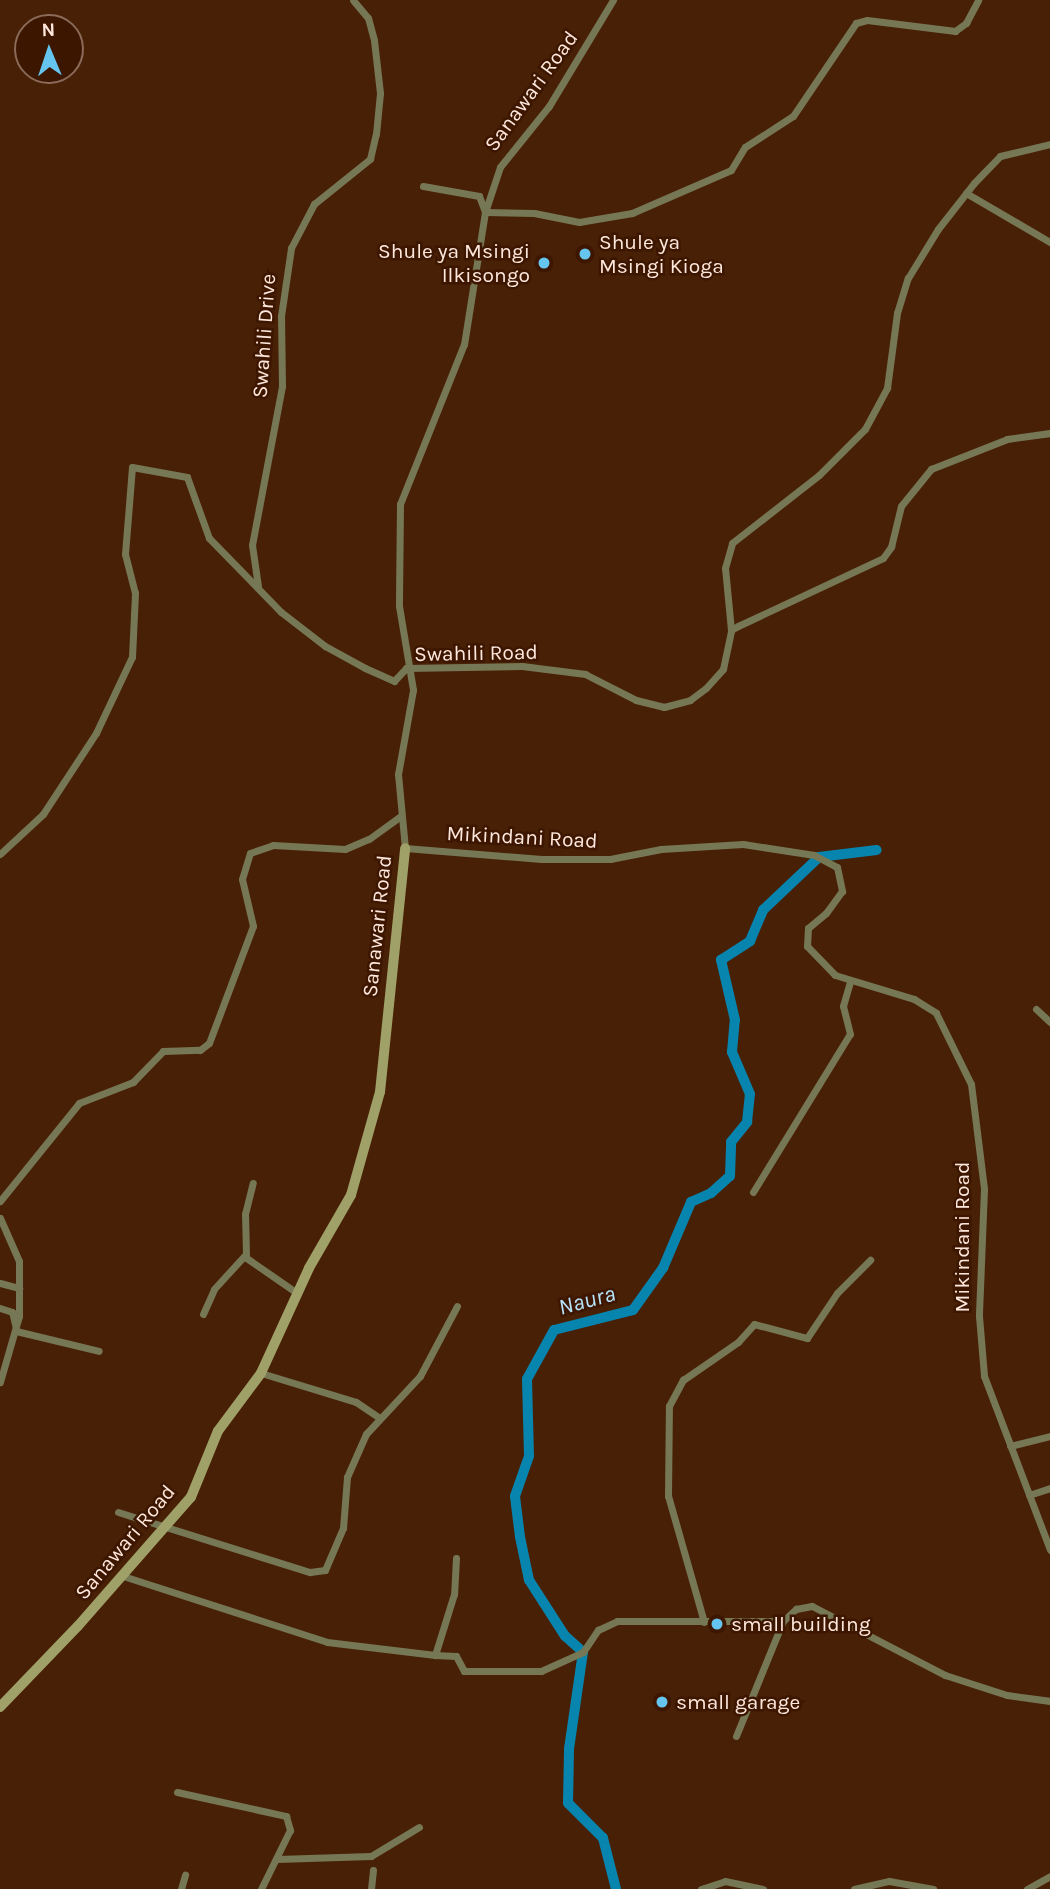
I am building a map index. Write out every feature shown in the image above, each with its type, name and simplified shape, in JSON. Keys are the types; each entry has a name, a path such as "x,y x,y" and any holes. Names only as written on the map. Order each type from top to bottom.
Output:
{"street":[{"name":"Swahili Drive","path":"258,586 252,545 282,386 280,324 291,248 314,204 370,159 376,134 380,93 374,40 368,18 354,0"},
{"name":"Sanawari Road","path":"0,1707 123,1576 191,1497 218,1431 261,1373 297,1293 351,1195 380,1092 405,848 398,774 413,690 406,668 399,606 400,504 464,344 485,212 500,167 549,106 613,0"},
{"path":"423,186 479,197 485,212 600,221 632,213 722,176 755,139 793,116 856,23 867,20 955,31 966,23 978,0"},
{"path":"1050,144 1000,156 966,193 1050,242"},
{"name":"Swahili Road","path":"0,854 43,814 96,733 132,657 135,593 125,554 132,467 187,477 209,538 281,612 325,646 394,681 406,668 522,666 584,674 636,700 664,708 690,700 706,688 727,660 731,630 727,552 737,537 819,475 865,429 887,388 897,313 908,278 966,193"},
{"path":"731,630 883,558 891,547 901,506 924,475 941,463 1007,439 1050,433"},
{"path":"0,1201 79,1103 136,1080 163,1051 200,1050 209,1043 253,926 242,879 250,853 273,845 345,849 362,843 401,816"},
{"name":"Mikindani Road","path":"405,848 542,859 610,859 661,849 743,844 814,855 836,867 844,884 826,913 808,928 807,946 820,962 850,982 914,999 936,1013 971,1084 984,1189 981,1348 984,1376 1050,1550"},
{"path":"752,1192 850,1034 843,1006 850,982"},
{"path":"1037,1009 1050,1022"},
{"path":"203,1314 216,1286 245,1256 245,1214 253,1182"},
{"path":"0,1218 19,1261 16,1330 0,1382"},
{"path":"245,1256 297,1293"},
{"path":"704,1622 670,1508 669,1406 683,1380 738,1342 754,1324 807,1338 837,1293 870,1260"},
{"path":"0,1283 19,1288"},
{"path":"118,1512 164,1529 310,1572 325,1570 343,1528 347,1477 379,1417 420,1376 457,1306"},
{"path":"0,1308 12,1312 16,1330"},
{"path":"16,1330 99,1351"},
{"path":"261,1373 356,1402 379,1417"},
{"path":"1010,1447 1050,1436"},
{"path":"1029,1495 1050,1488"},
{"path":"435,1655 454,1594 456,1558"},
{"path":"123,1576 327,1642 456,1656 464,1671 541,1671 583,1652 598,1630 617,1620 704,1622 736,1618 783,1621"},
{"path":"736,1735 783,1621 796,1609 812,1606 945,1675 1007,1695 1050,1701"},
{"path":"177,1792 286,1816 290,1830 261,1889"},
{"path":"277,1859 371,1856 419,1827"},
{"path":"371,1889 373,1870"},
{"path":"181,1889 185,1875"},
{"path":"1027,1889 1050,1875"},
{"path":"701,1889 725,1881 763,1889"},
{"path":"854,1889 889,1881 933,1889"}],"waterway":[{"name":"Naura","path":"616,1889 603,1838 568,1803 569,1749 583,1652 565,1636 529,1580 520,1537 515,1496 529,1456 527,1379 554,1330 633,1310 663,1268 691,1202 711,1193 730,1176 731,1142 747,1122 750,1094 732,1052 735,1020 721,960 750,941 763,910 819,857 877,850"}],"place":[{"name":"Shule ya Msingi Kioga","path":"585,254"},
{"name":"Shule ya Msingi Ilkisongo","path":"544,263"},
{"name":"small building","path":"717,1624"},
{"name":"small garage","path":"662,1702"}]}
